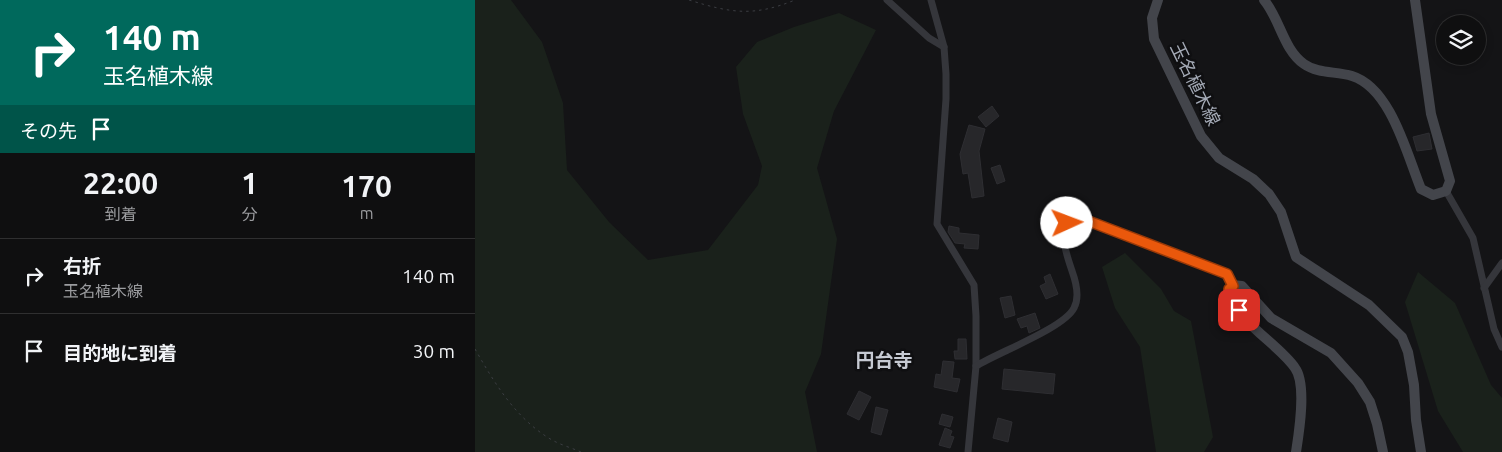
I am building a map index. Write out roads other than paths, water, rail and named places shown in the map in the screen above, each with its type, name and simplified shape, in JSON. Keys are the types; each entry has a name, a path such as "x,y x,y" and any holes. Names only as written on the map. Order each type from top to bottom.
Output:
{"main road":[{"name":"玉名植木線","path":"1158,0 1152,18 1154,39 1201,136 1219,158 1253,179 1269,194 1281,212 1296,257 1369,305 1402,337 1408,352 1414,385 1416,420 1421,452"},
{"path":"1264,0 1293,54 1305,64 1319,70 1352,76 1368,83 1384,101 1421,189 1433,194 1446,191 1450,181 1431,114 1415,0"},
{"path":"1296,452 1301,391 1296,368 1249,322 1230,297 1229,289 1233,286 1241,286 1271,318 1331,354 1358,383 1370,402 1383,452"}],"street":[{"path":"887,0 929,38 944,47"},
{"path":"931,0 944,47 946,99 937,224 974,286 976,366 968,452"},
{"path":"1446,191 1473,238 1494,329 1502,347"},
{"path":"976,366 1064,321 1074,309 1077,301 1077,284 1063,242 1067,223 1080,220 1091,222 1198,262 1227,274 1233,286"},
{"path":"1484,288 1502,263"}],"district":[{"name":"円台寺","path":"884,360"}]}
